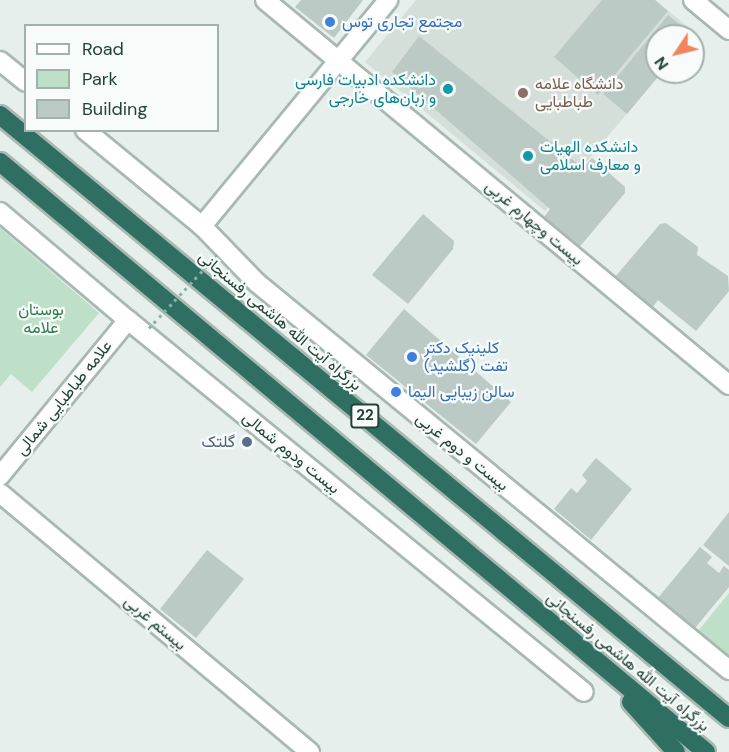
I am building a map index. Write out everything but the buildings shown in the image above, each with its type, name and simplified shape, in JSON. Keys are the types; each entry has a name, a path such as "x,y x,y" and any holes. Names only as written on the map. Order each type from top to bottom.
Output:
{"highway":[{"name":"بزرگراه آیت الله هاشمی رفسنجانی","path":"0,115 729,718"},
{"name":"بزرگراه آیت الله هاشمی رفسنجانی","path":"0,162 706,752"},
{"path":"590,656 676,752"},
{"path":"654,656 729,701"}],"street":[{"name":"بیست وچهارم غربی","path":"265,0 729,385"},
{"path":"202,226 388,0"},
{"path":"693,0 729,30"},
{"path":"0,61 24,80"},
{"name":"بیست و دوم غربی","path":"87,132 202,226 256,282 729,670"},
{"name":"بیست ودوم شمالی","path":"0,212 128,320 584,692"},
{"name":"علامه طباطبایی شمالی","path":"0,476 128,320"},
{"name":"بیستم غربی","path":"0,493 310,752"}],"path":[{"path":"149,328 218,254"}],"shaded area":[{"name":"دانشگاه علامه طباطبایی","path":"416,0 655,0 684,24 645,24 645,84 652,84 545,211 365,62"}],"green space":[{"name":"بوستان علامه","path":"0,228 99,313 32,392 11,374 0,387"},
{"path":"729,593 729,655 698,631"}],"place":[{"name":"مجتمع تجاری توس","path":"330,22"},
{"name":"دانشکده ادبیات فارسی و زبان‌های خارجی","path":"448,89"},
{"name":"دانشگاه علامه طباطبایی","path":"523,93"},
{"name":"دانشکده الهیات و معارف اسلامی","path":"528,156"},
{"name":"کلینیک دکتر تفت (گلشید)","path":"412,357"},
{"name":"سالن زیبایی الیما","path":"396,392"},
{"name":"گلتک","path":"247,442"}]}
